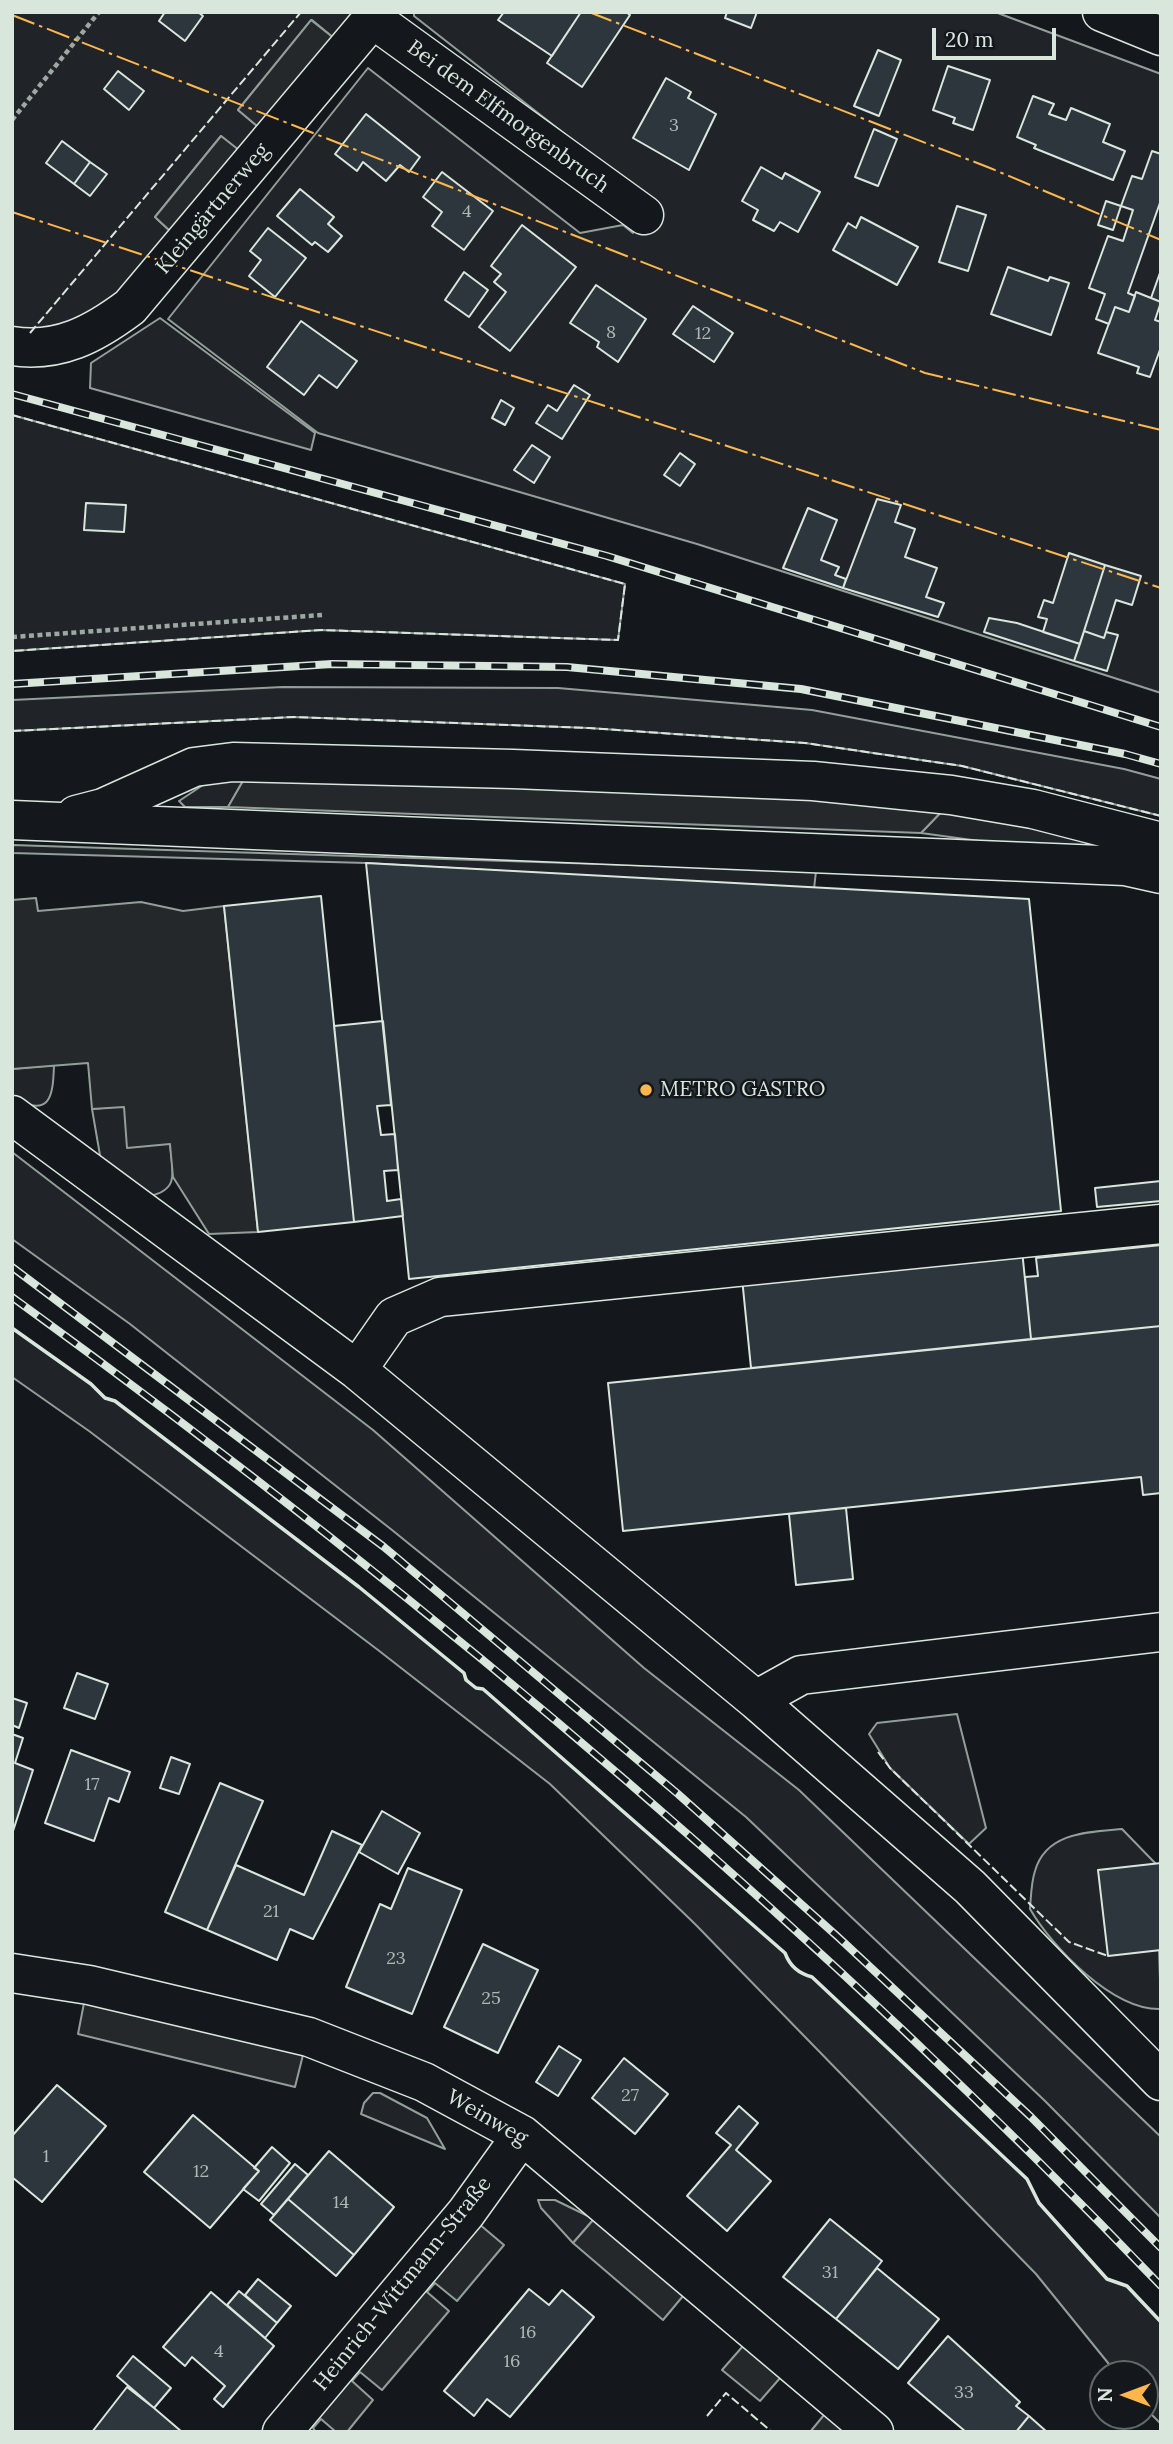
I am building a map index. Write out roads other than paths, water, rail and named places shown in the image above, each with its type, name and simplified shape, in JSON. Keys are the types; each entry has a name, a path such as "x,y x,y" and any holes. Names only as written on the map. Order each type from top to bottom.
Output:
{"street":[{"path":"1102,12 1161,36"},
{"name":"Bei dem Elfmorgenbruch","path":"375,15 644,215"},
{"name":"Kleingärtnerweg","path":"12,346 33,349 63,346 102,328 130,307 375,15"},
{"path":"29,821 103,808 194,767 233,762 513,769 813,781 950,795 1019,807 1161,842"},
{"path":"29,821 1125,866 1161,874"},
{"path":"12,1115 357,1370 756,1700 970,1887 1161,2081"},
{"path":"357,1370 394,1317 440,1297 1161,1224"},
{"path":"756,1700 800,1675 1161,1632"},
{"name":"Weinweg","path":"12,1973 89,1985 309,2037 425,2082 522,2134 874,2432"},
{"name":"Heinrich-Wittmann-Straße","path":"282,2432 466,2213 522,2134"}],"railway":[{"path":"12,394 607,556 1161,727"},
{"path":"12,684 332,664 567,667 801,689 1125,754 1161,764"},
{"path":"12,1267 384,1547 678,1794 838,1937 1031,2117 1161,2248"},
{"path":"12,1297 315,1525 609,1766 891,2019 1028,2151 1161,2286"}],"place":[{"name":"METRO GASTRO","path":"646,1090"}]}
